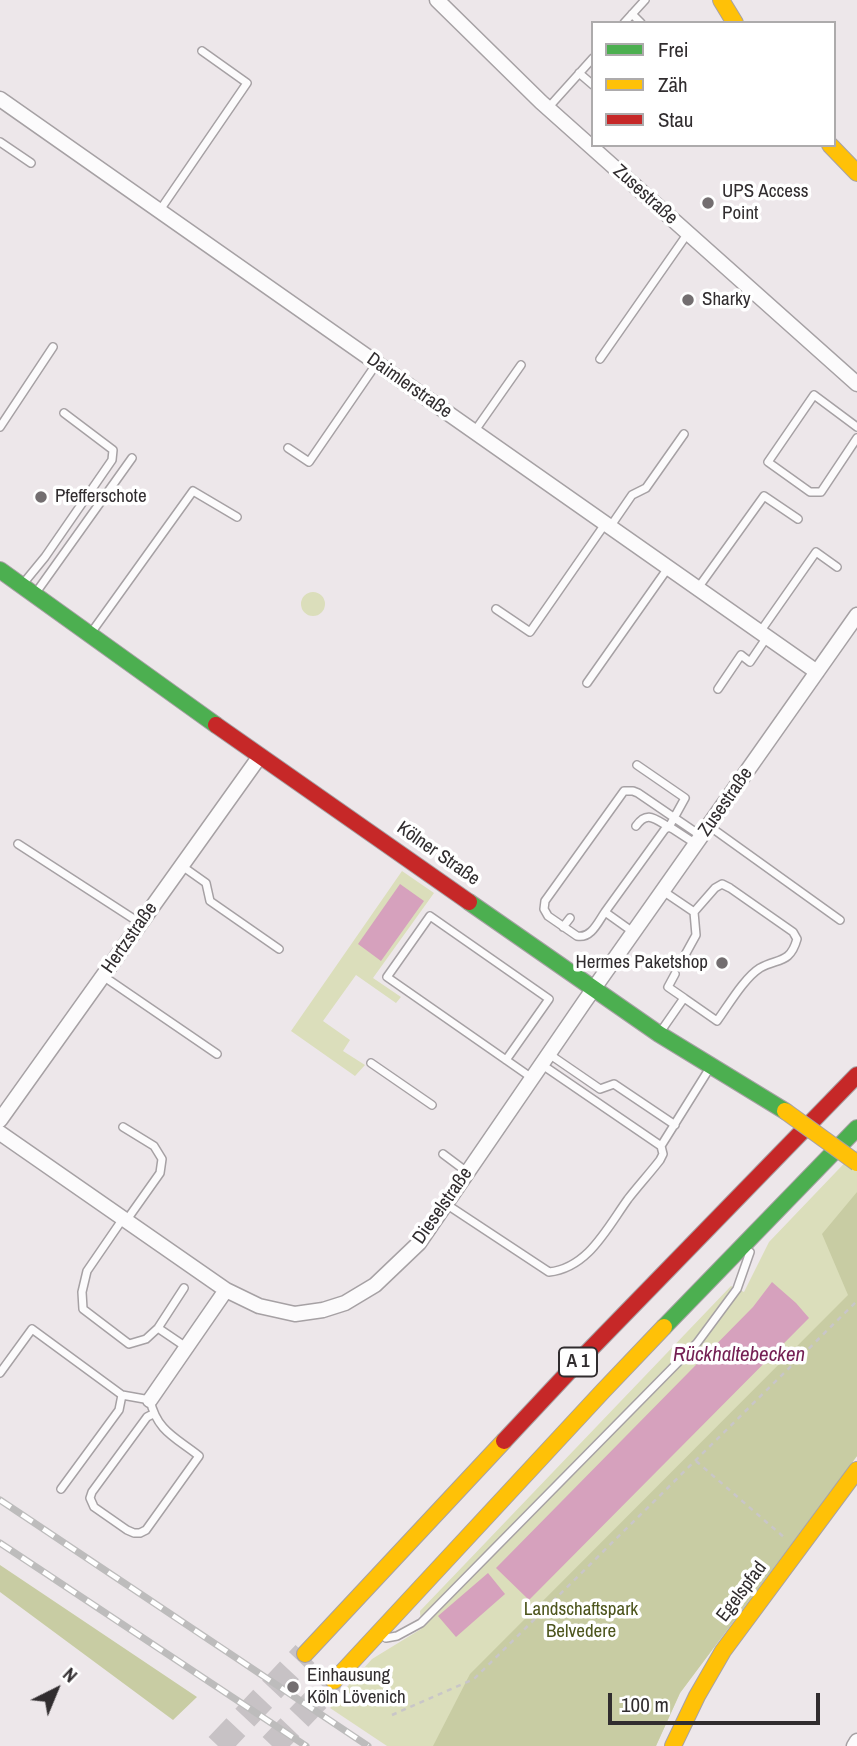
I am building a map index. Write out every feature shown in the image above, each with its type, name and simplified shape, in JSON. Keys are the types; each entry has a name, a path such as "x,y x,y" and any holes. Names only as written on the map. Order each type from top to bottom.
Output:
{"main road":[{"path":"721,0 734,21"},
{"path":"832,147 857,173"},
{"name":"Kölner Straße","path":"0,570 260,756 659,1034 785,1111 857,1163"},
{"name":"A 1","path":"305,1654 586,1353 857,1075"},
{"name":"A 1","path":"334,1681 603,1391 857,1128"},
{"name":"Egelspfad","path":"673,1746 696,1696 723,1651 857,1470"}],"street":[{"name":"Zusestraße","path":"437,0 591,146"},
{"name":"Daimlerstraße","path":"0,99 817,672"},
{"name":"Zusestraße","path":"592,147 857,384"},
{"name":"Zusestraße","path":"594,988 857,615"},
{"name":"Hertzstraße","path":"0,1120 260,756"},
{"name":"Dieselstraße","path":"0,1133 226,1290 259,1306 295,1314 323,1310 345,1303 375,1285 419,1243 594,988"},
{"path":"152,1407 186,1347 226,1290"},
{"path":"854,1746 857,1741"}],"lane":[{"path":"626,21 645,0"},
{"path":"632,14 639,21"},
{"path":"159,211 247,83 202,51"},
{"path":"548,108 591,60"},
{"path":"579,73 591,83"},
{"path":"0,142 31,163"},
{"path":"600,359 688,233"},
{"path":"0,427 53,347"},
{"path":"288,448 309,463 377,363"},
{"path":"474,432 521,365"},
{"path":"857,427 814,395 768,462 810,492 821,492 857,439"},
{"path":"28,590 45,557 114,454 113,450 64,413"},
{"path":"496,609 530,632 607,525 632,495 646,488 684,434"},
{"path":"28,590 132,458"},
{"path":"90,634 193,491 237,517"},
{"path":"698,588 764,496 798,519"},
{"path":"718,689 741,655 750,662 764,634 816,552 837,567"},
{"path":"587,683 668,567"},
{"path":"637,765 685,799 675,818 669,827 589,934 577,936 563,926 545,912 545,901 624,791 633,791 675,818 702,836 840,920"},
{"path":"636,826 644,817 648,817 669,827 702,836"},
{"path":"18,844 141,923"},
{"path":"182,865 206,883 210,901 279,949"},
{"path":"675,974 668,986 717,1021 749,977 786,958 797,939 793,932 722,884 715,888 694,912 696,935 685,955"},
{"path":"663,891 694,912"},
{"path":"605,912 634,933"},
{"path":"506,1060 549,999 430,916 387,977 506,1060 532,1078"},
{"path":"563,926 570,918"},
{"path":"103,976 217,1054"},
{"path":"659,1034 684,998"},
{"path":"545,1059 600,1090 614,1084 675,1125"},
{"path":"446,1204 549,1272 559,1271 578,1261 599,1241 660,1160 663,1154 661,1146 545,1059"},
{"path":"372,1063 432,1105"},
{"path":"661,1146 712,1065"},
{"path":"123,1127 154,1146 162,1159 160,1173 87,1271 82,1292 83,1309 129,1344 146,1339 158,1328 184,1288"},
{"path":"443,1154 468,1172"},
{"path":"372,1641 397,1636 421,1623 696,1343 737,1289 759,1230"},
{"path":"158,1328 186,1347"},
{"path":"0,1373 33,1329 121,1395 152,1407 162,1428 199,1455 146,1530 131,1532 93,1507 90,1498 148,1417 152,1407"},
{"path":"61,1489 119,1410 121,1395"}],"path":[{"path":"392,1715 474,1679 857,1301"},
{"path":"696,1461 799,1550"}],"green space":[{"path":"313,592 322,595 325,604 322,613 313,616 304,613 301,604 304,595"},
{"path":"402,871 434,893 373,978 401,997 396,1003 356,975 323,1021 350,1040 343,1051 365,1065 355,1076 291,1031"},
{"name":"Landschaftspark Belvedere","path":"857,1150 857,1456 680,1693 656,1746 387,1746 330,1708 372,1659 421,1629 420,1611 731,1286 744,1292 769,1242"},
{"path":"857,1192 857,1456 680,1693 656,1746 433,1746 470,1674 848,1295 822,1234"},
{"path":"0,1565 197,1697 173,1720 0,1592"}],"water":[{"path":"400,884 424,901 381,961 358,944"},
{"name":"Rückhaltebecken","path":"772,1282 809,1318 529,1600 496,1568 753,1307"},
{"path":"488,1573 505,1594 456,1637 438,1616"}],"tunnel":[{"path":"218,1746 305,1654"},
{"path":"272,1746 334,1681"}],"railway":[{"path":"0,1500 368,1746"},
{"path":"0,1543 306,1746"}],"traffic: fast":[{"path":"0,570 216,725"},
{"path":"469,902 659,1034 785,1111"},
{"path":"664,1327 857,1128"}],"traffic: slow":[{"path":"721,0 734,21"},
{"path":"832,147 857,173"},
{"path":"785,1111 857,1163"},
{"path":"334,1681 664,1327"},
{"path":"305,1654 504,1441"},
{"path":"673,1746 723,1651 857,1470"}],"traffic: jam":[{"path":"216,725 469,902"},
{"path":"504,1441 857,1075"}],"place":[{"name":"UPS Access Point","path":"708,203"},
{"name":"Sharky","path":"688,300"},
{"name":"Pfefferschote","path":"41,497"},
{"name":"Hermes Paketshop","path":"722,963"},
{"name":"Einhausung Köln Lövenich","path":"293,1687"}]}
